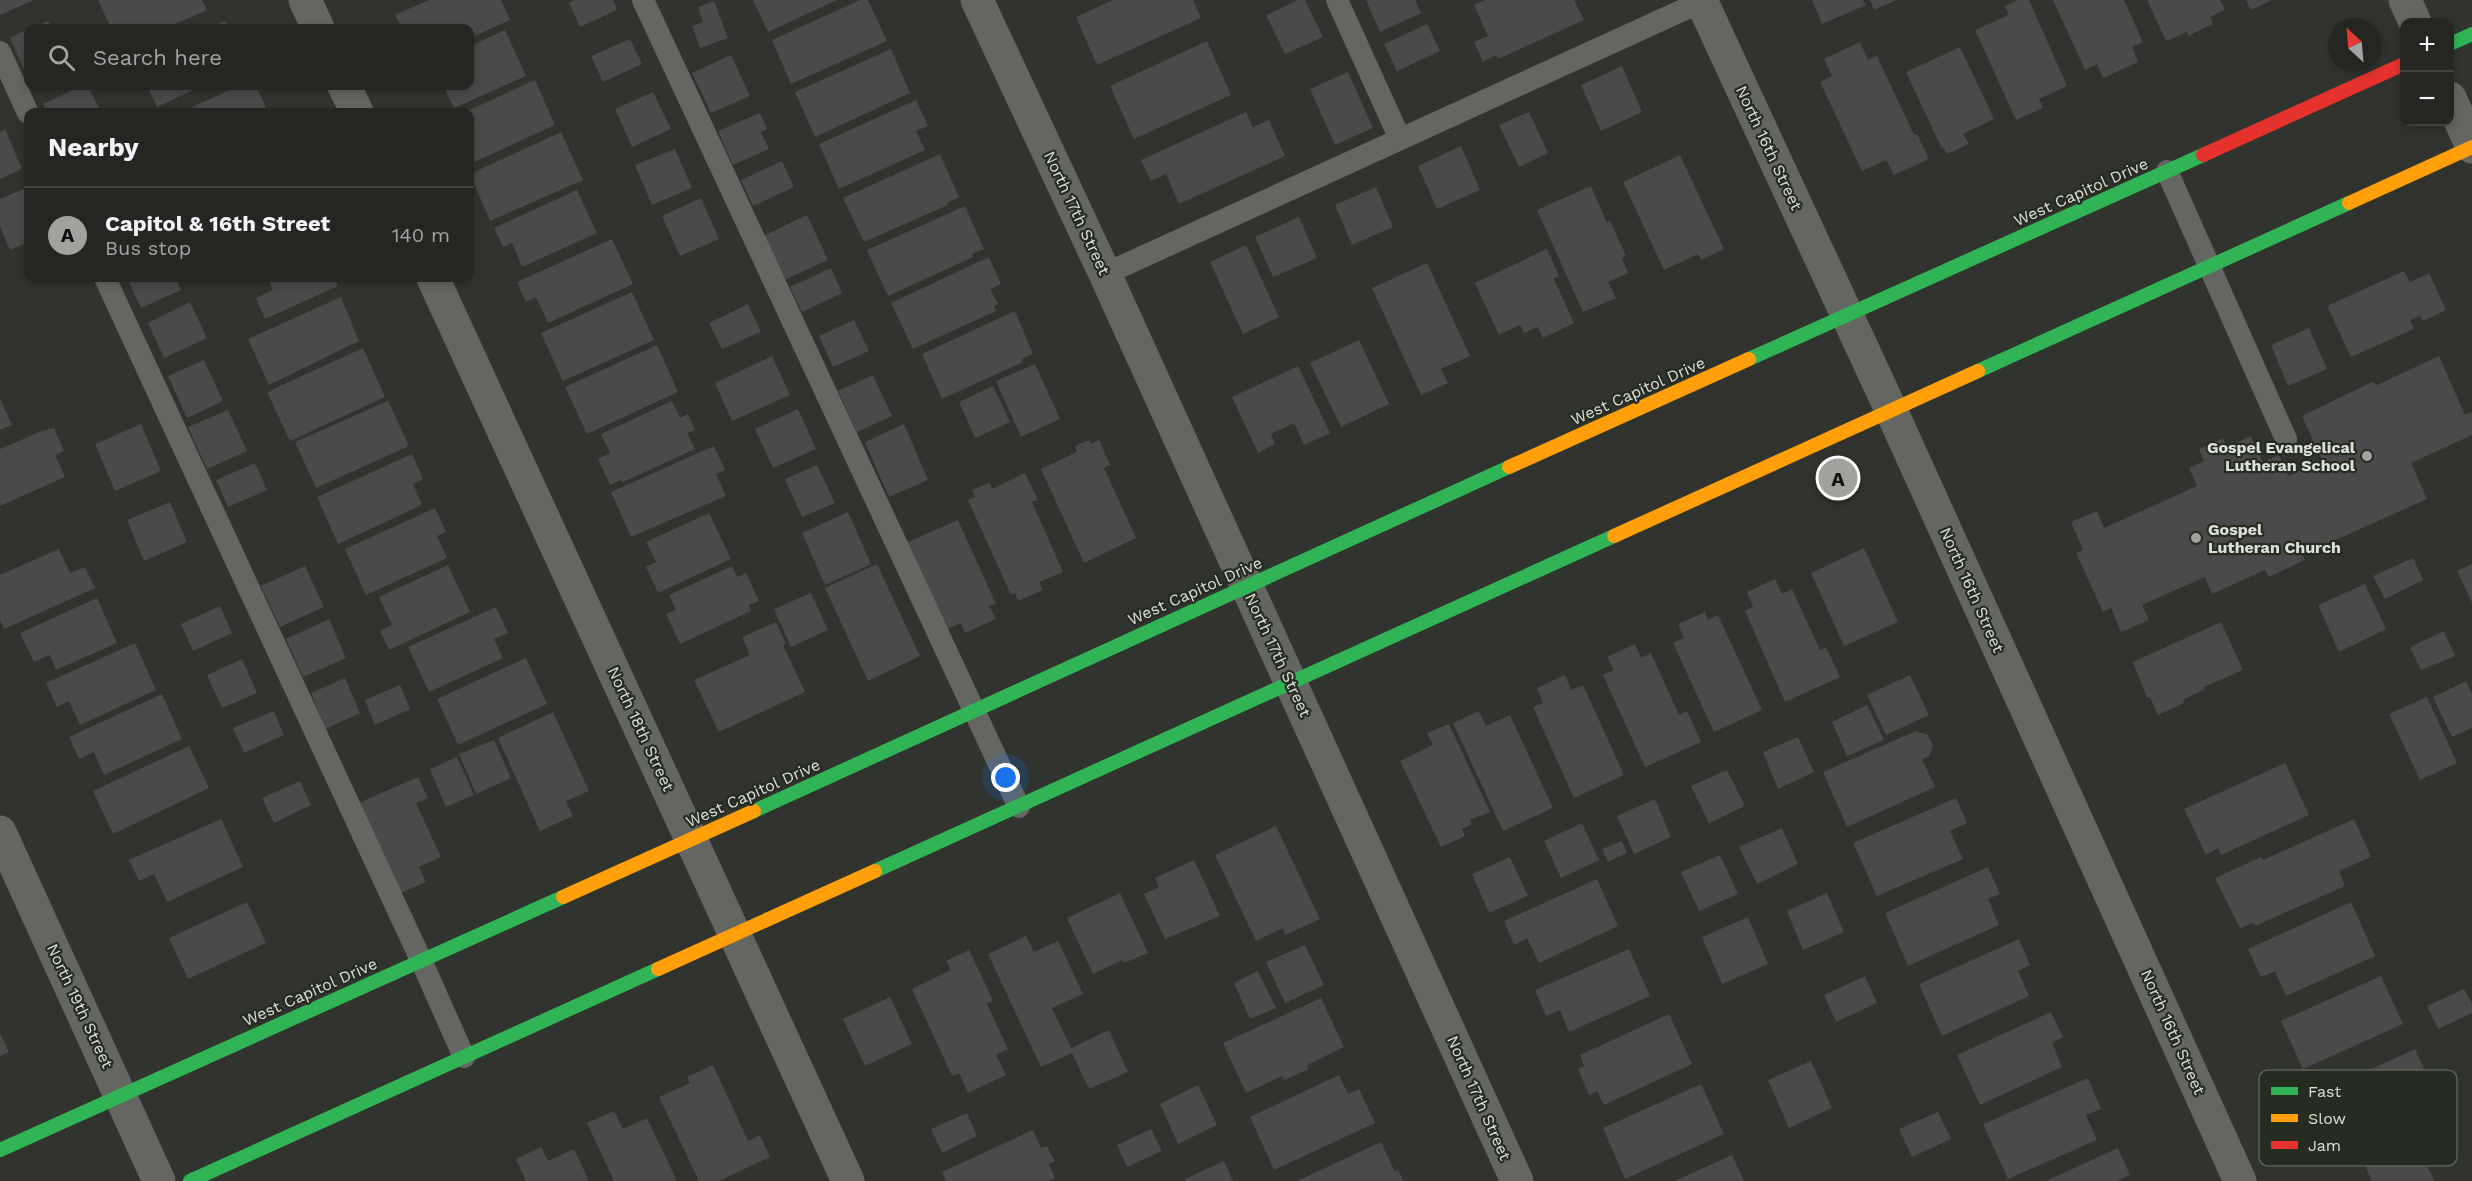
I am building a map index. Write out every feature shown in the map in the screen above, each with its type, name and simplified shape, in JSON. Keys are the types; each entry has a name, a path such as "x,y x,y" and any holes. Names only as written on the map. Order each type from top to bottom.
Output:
{"main road":[{"path":"2454,42 2472,34"},
{"name":"West Capitol Drive","path":"0,1150 2400,66"},
{"path":"189,1181 2472,147"}],"street":[{"path":"305,0 316,24"},
{"name":"North 17th Street","path":"977,0 1105,274 1517,1181"},
{"name":"North 16th Street","path":"1703,0 2240,1181"},
{"path":"2405,0 2413,18"},
{"path":"346,90 355,108"},
{"path":"2454,107 2472,147"},
{"name":"North 18th Street","path":"435,282 848,1181"},
{"name":"North 19th Street","path":"0,832 159,1181"}],"lane":[{"path":"643,0 1019,807"},
{"path":"1337,0 1400,139"},
{"path":"1105,274 1703,0"},
{"path":"0,52 26,108"},
{"path":"2168,171 2286,439"},
{"path":"107,282 464,1057"}],"building":[{"path":"0,0 34,0 0,15"},
{"path":"98,0 202,0 207,10 175,24 109,24"},
{"path":"429,0 501,0 510,20 474,36 474,24 400,24 395,15"},
{"path":"575,0 613,0 617,10 580,27 569,3"},
{"path":"753,0 837,0 768,32"},
{"path":"860,0 868,0 887,41 791,84 772,40"},
{"path":"1113,0 1193,0 1201,18 1097,65 1076,17"},
{"path":"1298,0 1305,0 1323,37 1285,54 1266,15"},
{"path":"1366,0 1415,0 1421,13 1380,32"},
{"path":"1485,0 1574,0 1584,20 1498,59 1496,55 1483,62 1474,42 1488,36 1474,5"},
{"path":"1812,0 1863,0 1866,5 1822,24"},
{"path":"1870,0 1897,0 1874,10"},
{"path":"2018,0 2029,0 2067,86 2039,99 2043,108 2016,120 1975,30 2009,15 2005,6"},
{"path":"2053,0 2124,0 2143,42 2132,47 2138,62 2103,78 2097,64 2085,70"},
{"path":"2147,0 2220,0 2225,10 2210,17 2213,24 2188,36 2187,32 2166,41"},
{"path":"2246,0 2272,0 2251,10"},
{"path":"714,1 728,38 700,48 692,26 703,22 698,7"},
{"path":"1427,24 1440,51 1397,71 1384,44"},
{"path":"505,30 526,76 454,108 445,90 474,90 474,44"},
{"path":"24,31 24,70 10,38"},
{"path":"630,39 642,64 603,82 591,56"},
{"path":"1207,41 1231,95 1134,139 1110,86"},
{"path":"1860,42 1868,60 1877,56 1914,135 1917,134 1929,159 1894,175 1886,160 1862,171 1820,82 1832,76 1824,59"},
{"path":"1960,47 1994,119 1963,134 1969,144 1947,154 1944,148 1942,149 1906,72"},
{"path":"891,49 910,93 815,137 795,92"},
{"path":"731,55 750,96 711,113 692,73"},
{"path":"1622,66 1642,112 1601,131 1581,85"},
{"path":"1348,72 1373,128 1335,145 1310,89"},
{"path":"535,80 555,125 474,162 474,108"},
{"path":"73,90 90,90 99,108 45,108 43,104"},
{"path":"149,90 193,90 157,107"},
{"path":"230,90 258,90 266,108 190,108"},
{"path":"653,92 671,129 632,147 615,109"},
{"path":"916,100 928,126 916,131 925,150 839,189 819,144"},
{"path":"1246,112 1253,127 1269,120 1285,156 1179,204 1166,174 1151,181 1141,160"},
{"path":"1529,112 1548,153 1519,167 1499,125"},
{"path":"760,113 767,129 761,132 769,149 733,165 718,131"},
{"path":"5,129 22,169 0,179 0,132"},
{"path":"561,132 583,180 490,221 474,183 474,172"},
{"path":"1461,146 1480,190 1437,209 1418,166"},
{"path":"675,149 692,188 652,205 635,165"},
{"path":"940,154 959,197 947,203 948,205 864,242 843,198"},
{"path":"1680,155 1724,249 1701,260 1698,254 1664,270 1623,182"},
{"path":"782,161 794,187 753,206 741,180"},
{"path":"1591,186 1607,223 1610,221 1626,256 1622,258 1628,273 1608,282 1616,298 1583,312 1537,210"},
{"path":"1376,187 1393,227 1352,245 1335,205"},
{"path":"24,189 24,244 10,250 0,227 0,199"},
{"path":"577,190 597,233 522,267 512,243 503,247 494,228"},
{"path":"701,198 719,239 680,256 662,216"},
{"path":"965,206 984,249 972,254 973,257 888,296 867,250"},
{"path":"807,215 828,260 784,280 763,236"},
{"path":"1299,217 1317,258 1273,277 1255,237"},
{"path":"612,239 633,284 548,323 536,297 526,302 517,282"},
{"path":"1246,245 1279,317 1243,334 1210,262"},
{"path":"1547,249 1559,276 1554,279 1574,323 1543,338 1538,327 1524,333 1520,325 1499,335 1475,283"},
{"path":"989,257 1001,284 990,289 998,304 994,306 996,311 913,349 891,303"},
{"path":"1427,263 1470,356 1441,369 1448,383 1421,395 1372,288"},
{"path":"831,268 842,293 802,312 790,287"},
{"path":"2404,271 2410,282 2429,273 2446,310 2423,321 2420,316 2410,320 2414,329 2351,357 2327,306"},
{"path":"129,282 178,282 181,290 141,308"},
{"path":"269,282 336,282 338,286 265,319 256,298 273,290"},
{"path":"632,292 654,340 563,381 541,333"},
{"path":"341,297 359,341 269,385 248,339"},
{"path":"190,302 207,338 164,358 148,323"},
{"path":"748,304 761,332 722,349 709,323"},
{"path":"1015,311 1033,354 1022,359 1023,362 942,399 922,354"},
{"path":"854,320 869,351 833,367 819,336"},
{"path":"2309,328 2327,369 2288,386 2271,345"},
{"path":"1359,340 1389,404 1341,427 1310,363"},
{"path":"657,345 678,392 587,434 565,387"},
{"path":"363,348 385,397 290,441 267,392"},
{"path":"772,356 790,395 732,421 715,383"},
{"path":"2439,356 2465,415 2472,412 2472,435 2411,463 2427,499 2302,555 2305,560 2269,577 2265,570 2212,594 2205,577 2142,605 2149,620 2121,632 2111,608 2103,612 2076,553 2083,550 2071,522 2097,511 2104,528 2197,486 2189,468 2204,461 2199,449 2223,438 2227,447 2251,436 2263,462 2279,455 2288,476 2322,460 2302,416 2372,382 2377,385"},
{"path":"204,360 223,401 187,418 168,376"},
{"path":"1035,364 1060,419 1021,437 996,381"},
{"path":"1298,366 1330,433 1304,445 1294,423 1271,434 1275,444 1258,453 1232,397"},
{"path":"873,375 892,416 857,432 838,391"},
{"path":"993,386 1010,422 975,438 959,402"},
{"path":"0,398 12,425 0,430"},
{"path":"388,401 409,446 316,488 295,442"},
{"path":"672,401 680,418 688,414 695,430 687,433 695,449 623,482 621,480 610,485 598,459 610,453 601,434"},
{"path":"798,409 816,449 773,468 755,429"},
{"path":"228,410 247,451 207,469 188,427"},
{"path":"141,424 161,471 115,491 95,444"},
{"path":"904,424 928,480 889,497 865,442"},
{"path":"54,428 64,451 55,455 65,477 0,506 0,449"},
{"path":"1089,440 1091,444 1099,440 1110,465 1104,468 1136,538 1084,563 1041,469 1077,452 1075,446"},
{"path":"714,446 725,470 716,474 726,496 631,537 611,492"},
{"path":"412,454 423,479 413,484 422,505 338,544 317,497"},
{"path":"255,463 267,490 228,507 216,480"},
{"path":"817,465 835,503 802,517 785,479"},
{"path":"1025,473 1038,500 1032,502 1063,572 1039,582 1043,590 1018,601 1015,593 1011,595 968,500 975,497 972,490 989,483 992,489"},
{"path":"170,502 187,542 144,561 127,520"},
{"path":"435,508 446,532 437,536 447,558 366,595 345,549"},
{"path":"848,512 871,564 825,585 802,533"},
{"path":"709,513 731,559 658,593 646,567 656,562 646,542"},
{"path":"958,520 996,604 989,606 996,619 965,633 961,623 940,632 901,545"},
{"path":"1864,548 1898,622 1844,646 1811,573"},
{"path":"59,549 70,573 85,567 95,588 4,629 0,620 0,575"},
{"path":"2413,558 2423,580 2385,599 2373,576"},
{"path":"877,564 920,656 868,681 825,588"},
{"path":"2472,564 2472,603 2457,571"},
{"path":"448,565 470,612 389,650 380,631 392,625 379,597"},
{"path":"305,566 324,607 280,627 261,586"},
{"path":"732,566 737,577 746,573 759,601 749,605 751,611 680,644 666,614 676,610 669,595"},
{"path":"1775,579 1782,594 1792,589 1820,650 1826,647 1840,677 1785,702 1745,611 1753,607 1747,592"},
{"path":"2365,584 2386,629 2339,652 2318,605"},
{"path":"811,593 828,630 791,647 774,609"},
{"path":"97,598 117,643 56,670 50,655 34,662 20,633"},
{"path":"220,606 232,633 193,651 181,624"},
{"path":"496,607 508,633 494,639 503,658 429,692 408,647"},
{"path":"1705,612 1708,620 1718,615 1762,710 1714,732 1673,643 1684,638 1678,624"},
{"path":"329,619 346,658 303,677 286,639"},
{"path":"776,622 786,644 783,645 805,692 719,732 694,680 750,655 742,637"},
{"path":"2221,622 2243,670 2204,687 2205,689 2183,700 2184,703 2158,715 2150,697 2147,698 2133,662"},
{"path":"2444,631 2455,656 2421,670 2410,647"},
{"path":"135,643 156,690 80,725 69,701 57,707 46,683"},
{"path":"1635,644 1641,658 1651,653 1679,715 1687,711 1701,742 1645,767 1603,675 1614,670 1607,657"},
{"path":"526,658 547,704 458,745 437,699"},
{"path":"242,659 257,693 222,708 207,675"},
{"path":"1565,675 1571,690 1583,685 1624,775 1574,798 1533,707 1543,703 1537,688"},
{"path":"1910,675 1929,715 1886,735 1867,695"},
{"path":"345,678 360,713 325,729 311,693"},
{"path":"2466,681 2472,694 2472,728 2452,737 2433,697"},
{"path":"400,685 410,709 375,725 365,700"},
{"path":"162,694 182,739 104,775 94,752 79,759 69,737"},
{"path":"2427,697 2457,763 2420,780 2389,714"},
{"path":"1867,705 1884,740 1847,756 1832,722"},
{"path":"274,711 284,735 244,753 233,728"},
{"path":"1479,711 1486,726 1510,715 1553,808 1503,831 1453,723"},
{"path":"553,712 589,791 566,801 573,816 540,831 498,738"},
{"path":"1449,724 1490,812 1470,820 1472,824 1462,829 1465,836 1441,847 1400,761 1433,745 1427,733"},
{"path":"1916,731 1928,735 1933,746 1929,756 1922,759 1935,787 1847,827 1823,772"},
{"path":"1798,737 1814,772 1778,789 1763,752"},
{"path":"494,740 511,778 476,794 459,754"},
{"path":"189,746 209,788 113,834 93,791"},
{"path":"457,757 474,795 446,807 430,769"},
{"path":"2285,763 2309,815 2221,855 2218,848 2206,855 2184,809"},
{"path":"1727,770 1745,806 1709,823 1691,786"},
{"path":"418,777 428,798 416,803 441,857 419,867 426,882 396,895 354,805"},
{"path":"300,781 311,805 274,823 262,798"},
{"path":"1956,798 1967,823 1950,831 1963,859 1877,896 1853,843"},
{"path":"1655,799 1671,837 1634,854 1617,816"},
{"path":"221,819 243,867 167,902 154,874 139,881 129,860"},
{"path":"2354,819 2371,857 2339,871 2345,886 2255,926 2253,923 2240,928 2215,878 2261,857 2263,860"},
{"path":"1582,823 1599,860 1561,878 1544,841"},
{"path":"1276,826 1320,919 1285,935 1283,928 1256,941 1215,855"},
{"path":"1782,828 1798,864 1757,884 1739,847"},
{"path":"1622,841 1627,853 1608,862 1602,849"},
{"path":"1720,855 1738,894 1699,911 1681,872"},
{"path":"1510,857 1528,896 1489,913 1472,874"},
{"path":"1194,860 1220,916 1165,939 1144,894 1159,887 1155,878"},
{"path":"1988,867 2000,894 1988,899 1999,925 1908,966 1885,913"},
{"path":"1597,879 1618,926 1539,963 1527,938 1514,945 1504,921"},
{"path":"1120,893 1148,953 1124,963 1122,960 1093,974 1067,918"},
{"path":"1827,893 1844,932 1803,950 1787,911"},
{"path":"247,902 266,943 188,979 169,938"},
{"path":"2351,902 2375,956 2286,996 2275,971 2261,977 2248,949"},
{"path":"1748,917 1768,964 1722,984 1702,937"},
{"path":"1026,936 1034,952 1058,941 1083,994 1052,1008 1071,1048 1109,1030 1128,1072 1089,1089 1072,1053 1041,1067 988,954"},
{"path":"2019,939 2030,965 2018,971 2029,996 1942,1036 1919,984"},
{"path":"1305,945 1324,985 1285,1003 1266,962"},
{"path":"1629,949 1650,996 1569,1032 1560,1010 1546,1016 1535,990"},
{"path":"969,950 993,1000 987,1004 1008,1049 996,1055 1006,1075 968,1093 959,1073 952,1076 912,989 951,970 946,961"},
{"path":"1258,971 1276,1008 1250,1019 1234,983"},
{"path":"1865,976 1877,1003 1836,1022 1824,995"},
{"path":"2381,976 2403,1024 2303,1069 2281,1021"},
{"path":"2464,989 2472,1004 2472,1013 2438,1029 2427,1006"},
{"path":"890,997 912,1044 865,1066 843,1019"},
{"path":"1321,998 1344,1047 1307,1065 1309,1069 1284,1080 1282,1076 1246,1093 1223,1043"},
{"path":"2051,1012 2063,1037 2052,1043 2062,1067 1980,1105 1957,1055"},
{"path":"1669,1014 1692,1064 1604,1105 1597,1091 1589,1095 1578,1069 1584,1066 1580,1055"},
{"path":"0,1033 9,1052 0,1056"},
{"path":"2415,1049 2425,1070 2369,1070"},
{"path":"1811,1061 1832,1108 1789,1128 1768,1080"},
{"path":"713,1065 748,1141 760,1135 770,1157 719,1181 699,1181 659,1097 690,1083 687,1077"},
{"path":"1339,1075 1348,1094 1359,1089 1375,1123 1274,1170 1250,1117"},
{"path":"2088,1078 2101,1109 2086,1115 2097,1140 2008,1179 1983,1124"},
{"path":"1701,1084 1724,1134 1625,1179 1603,1128"},
{"path":"1198,1085 1217,1125 1178,1144 1160,1104"},
{"path":"614,1111 623,1129 647,1118 677,1181 614,1181 587,1123"},
{"path":"1938,1112 1951,1139 1912,1157 1899,1129"},
{"path":"967,1113 977,1136 942,1153 931,1129"},
{"path":"1151,1129 1162,1151 1127,1167 1117,1145"},
{"path":"1033,1130 1041,1148 1047,1146 1055,1161 1049,1164 1055,1178 1049,1181 946,1181 942,1172"},
{"path":"1381,1142 1395,1172 1398,1170 1404,1181 1297,1181"},
{"path":"541,1147 548,1161 574,1149 589,1181 526,1181 516,1159"},
{"path":"2118,1148 2130,1175 2117,1181 2046,1181"},
{"path":"1732,1155 1744,1181 1675,1181"},
{"path":"1224,1161 1233,1181 1186,1181 1185,1179"},
{"path":"2365,1166 2427,1166 2434,1181 2372,1181"}],"traffic: fast":[{"path":"2454,42 2472,34"},
{"path":"1749,359 2203,155"},
{"path":"1978,371 2349,203"},
{"path":"754,811 1509,467"},
{"path":"875,871 1614,536"},
{"path":"0,1150 563,897"},
{"path":"190,1181 658,969"}],"traffic: slow":[{"path":"2349,203 2472,147"},
{"path":"1509,467 1749,359"},
{"path":"1614,536 1978,371"},
{"path":"563,897 754,811"},
{"path":"658,969 875,871"}],"traffic: jam":[{"path":"2203,155 2400,66"}],"place":[{"name":"Gospel Evangelical Lutheran School","path":"2367,456"},
{"name":"Capitol & 16th Street","path":"1838,478"},
{"name":"Gospel Lutheran Church","path":"2196,538"}]}
